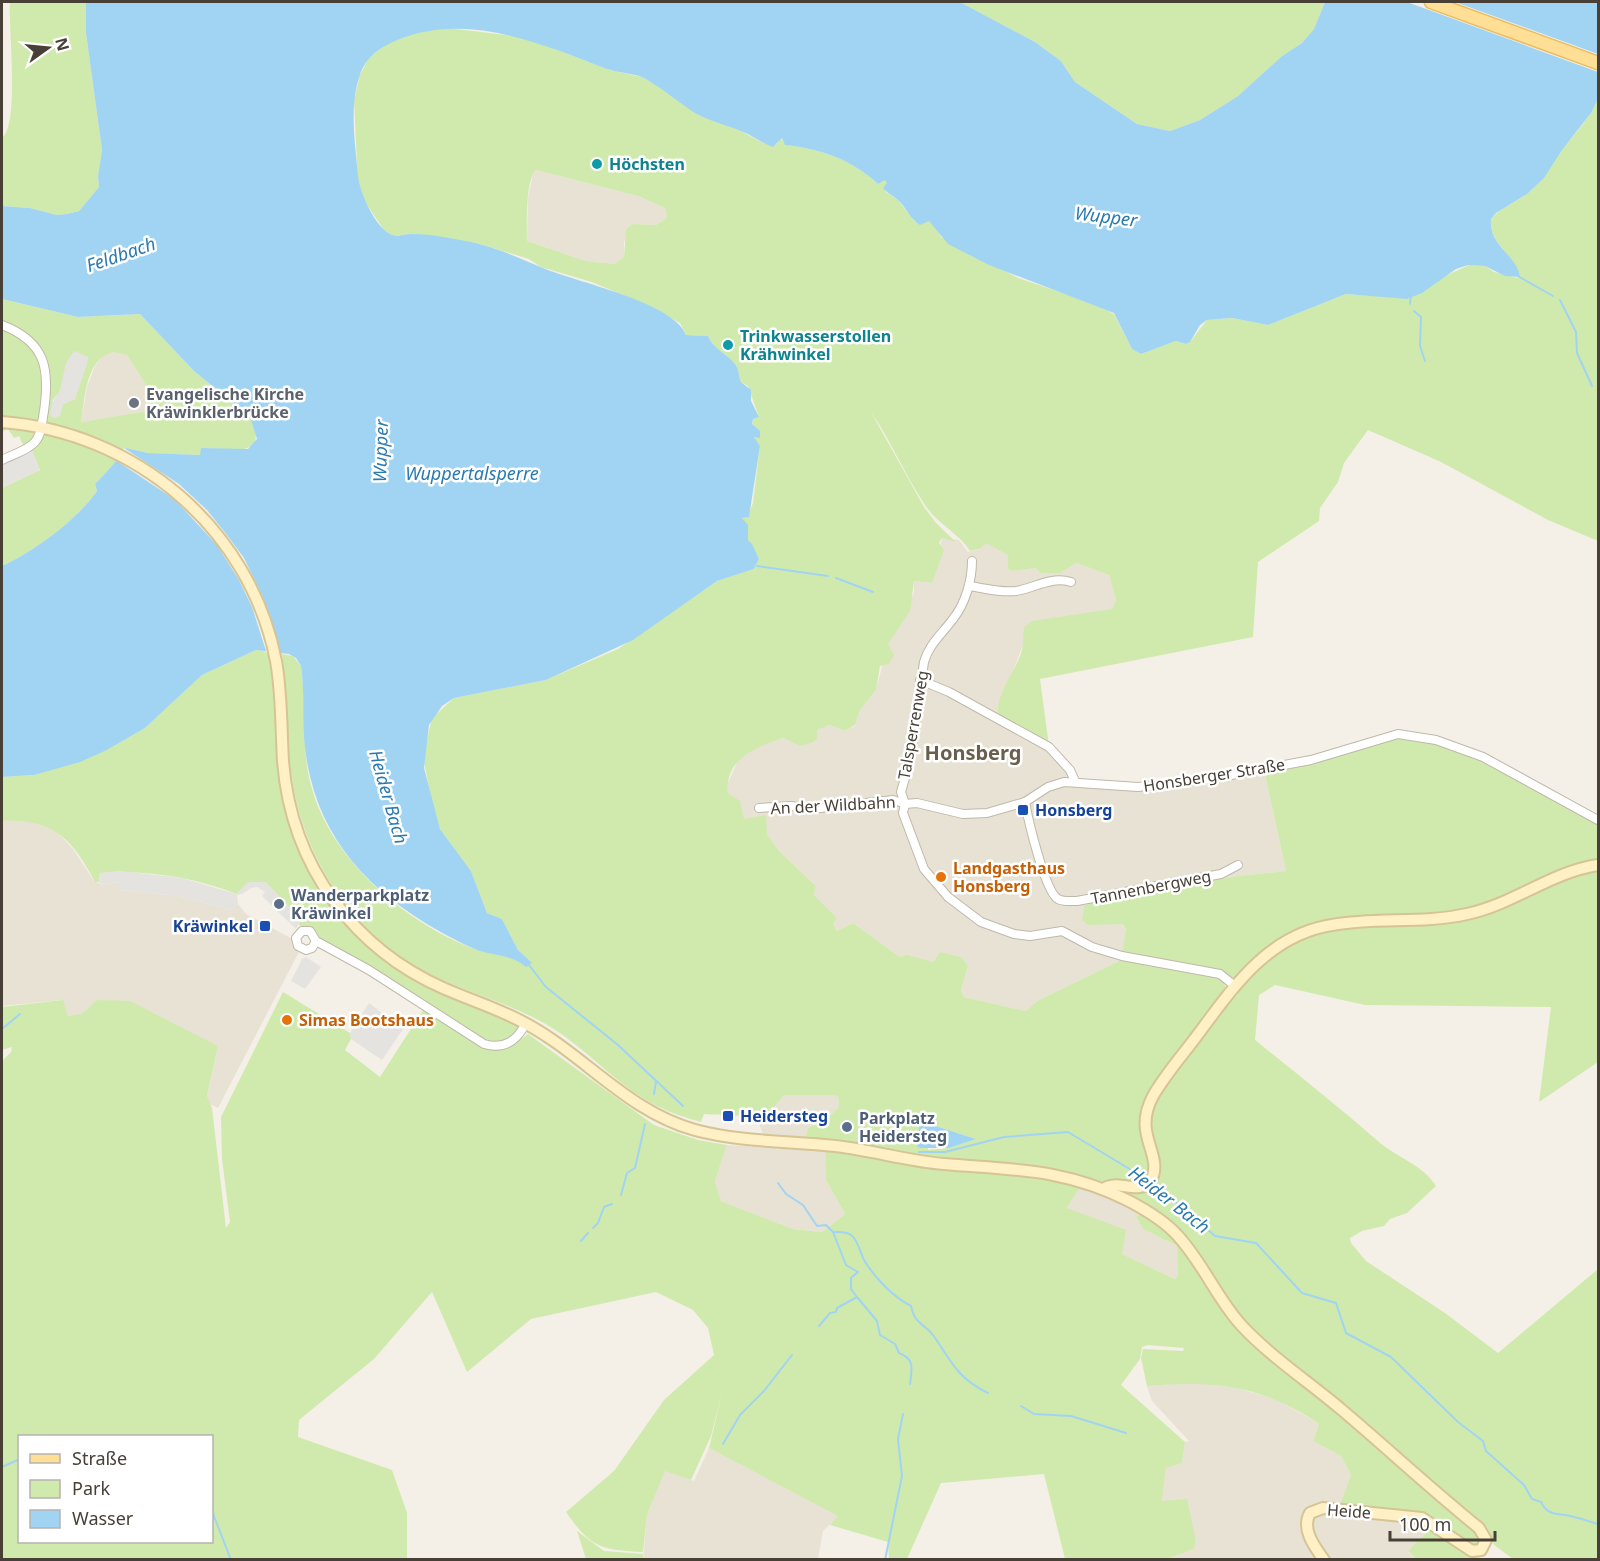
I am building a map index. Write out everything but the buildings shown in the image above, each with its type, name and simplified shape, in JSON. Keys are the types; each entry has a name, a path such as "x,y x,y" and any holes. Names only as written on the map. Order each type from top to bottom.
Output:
{"main road":[{"path":"1431,2 1599,63"},
{"path":"2,422 41,427 77,436 121,455 151,472 184,498 225,544 261,609 272,647 279,681 283,762 289,803 307,856 334,901 366,937 407,968 443,988 526,1023 557,1042 644,1109 690,1128 733,1137 844,1147 930,1163 1044,1171 1103,1189 1111,1185 1140,1188 1151,1181 1155,1164 1144,1127 1152,1099 1164,1078 1235,986 1267,952 1306,932 1356,921 1437,919 1469,914 1518,896 1564,873 1599,865"},
{"name":"Heide","path":"1103,1189 1141,1208 1172,1230 1245,1328 1482,1531 1486,1544 1479,1551 1468,1550 1428,1521 1405,1515 1332,1508 1313,1511 1307,1518 1307,1529 1324,1560"}],"street":[{"path":"2,325 29,341 44,362 48,381 41,427 33,444 2,460"},
{"name":"Talsperrenweg","path":"905,804 901,792 910,760 920,680 928,648 955,617 969,586 972,561"},
{"path":"969,586 1005,592 1017,591 1044,581 1071,582"},
{"path":"920,680 949,692 1049,747 1070,770 1075,781"},
{"name":"Honsberger Straße","path":"905,804 917,803 975,815 1025,802 1048,787 1075,781 1138,787 1215,778 1320,758 1398,734 1436,740 1483,757 1599,820"},
{"name":"An der Wildbahn","path":"759,808 791,806 811,809 893,800 905,804"},
{"name":"Tannenbergweg","path":"1025,802 1046,879 1054,895 1063,901 1077,901 1209,876 1238,865"},
{"path":"905,804 903,813 924,869 948,897 981,922 1014,934 1030,936 1062,931 1092,947 1122,956 1220,974 1235,986"},
{"path":"316,941 369,970 484,1044 495,1046 512,1042 519,1036 526,1023"}],"shaded area":[{"path":"536,170 638,196 665,208 667,218 656,225 632,224 624,242 624,257 614,264 586,261 527,241 528,198"},
{"path":"74,351 88,357 87,364 75,399 63,404 60,416 54,418 50,415 52,403 60,390 66,363"},
{"path":"118,351 127,355 146,385 147,411 81,422 87,387 95,366 104,354"},
{"path":"32,450 40,470 2,488 2,465"},
{"path":"942,538 959,540 968,552 980,549 986,542 1008,555 1008,569 1012,571 1076,563 1109,575 1116,600 1112,609 1087,614 1023,645 998,708 1048,748 1075,782 1113,787 1264,770 1286,871 1237,876 1098,900 1126,929 1123,959 1037,1001 1026,1011 964,997 961,990 968,966 940,952 933,962 900,957 853,923 837,931 833,924 837,918 814,895 816,886 779,851 767,834 744,819 728,793 727,785 738,760 757,746 829,725 845,731 855,726 860,710 876,690 888,644 914,593 914,581 932,583"},
{"path":"2,821 33,822 55,830 73,849 94,881 102,885 120,882 119,890 180,896 230,910 238,904 246,914 296,941 301,948 218,1108 206,1102 218,1046 97,1000 82,1015 68,1016 62,1000 2,1006"},
{"path":"120,871 182,878 236,894 248,882 266,882 301,919 296,929 262,896 265,892 257,887 237,894 238,904 230,910 180,896 119,890 119,882 102,885 99,882 100,873"},
{"path":"306,957 321,967 305,989 291,981 302,959"},
{"path":"369,1003 403,1029 382,1060 351,1039 350,1033"},
{"path":"783,1095 838,1095 839,1107 825,1120 808,1128 805,1139 768,1137 763,1134 759,1124"},
{"path":"727,1145 825,1150 826,1180 845,1214 822,1232 793,1229 721,1201 715,1181"},
{"path":"1079,1189 1098,1190 1144,1211 1136,1217 1143,1229 1177,1246 1178,1277 1175,1279 1122,1254 1067,1208"},
{"path":"1196,1382 1237,1388 1278,1400 1319,1424 1313,1441 1341,1456 1351,1475 1342,1502 1432,1527 1408,1552 1416,1559 1167,1559 1194,1549 1162,1501 1166,1467 1182,1463 1185,1442 1189,1441 1152,1401 1147,1386"},
{"path":"709,1448 839,1516 823,1531 818,1559 643,1560 647,1515 665,1470 694,1481"}],"green space":[{"path":"10,2 86,2 86,33 102,150 98,176 99,187 79,211 57,215 30,208 2,206 2,138 11,115 12,96"},
{"path":"960,2 1325,2 1314,29 1302,43 1282,56 1238,96 1200,120 1170,131 1137,124 1075,82 1061,61 1035,42"},
{"path":"448,28 523,37 610,70 642,77 763,143 776,145 781,138 786,145 811,149 846,162 878,184 885,179 888,183 886,192 898,200 915,222 929,221 935,225 941,237 1018,278 1096,304 1114,314 1132,349 1141,354 1176,341 1186,344 1190,342 1207,320 1232,318 1268,325 1346,294 1374,296 1439,279 1469,265 1485,266 1494,272 1518,278 1513,263 1494,236 1491,219 1536,185 1582,125 1598,99 1598,541 1548,520 1441,462 1368,430 1344,463 1338,482 1320,508 1319,521 1258,562 1253,637 1040,679 1049,746 998,718 999,702 1023,646 1024,627 1032,621 1112,609 1116,600 1109,575 1076,563 1060,573 1040,573 1036,568 1012,571 1008,569 1008,555 986,543 980,549 970,551 925,505 871,412 924,507 936,523 956,542 942,538 939,543 944,550 932,583 914,581 910,611 888,644 894,655 889,664 880,666 876,690 860,710 855,725 845,731 829,725 817,730 817,738 814,742 800,746 784,738 753,750 744,756 731,771 728,793 740,801 744,819 766,815 767,834 779,851 816,886 814,895 837,918 833,924 837,931 853,923 900,957 907,955 933,962 940,952 961,957 968,966 961,990 964,997 1026,1011 1037,1001 1123,959 1204,972 1224,979 1226,995 1152,1099 1233,996 1237,996 1241,984 1284,944 1333,927 1437,921 1567,877 1598,869 1598,1062 1539,1102 1551,1007 1365,1005 1275,985 1259,995 1255,1040 1386,1148 1417,1167 1431,1179 1436,1186 1407,1213 1390,1219 1384,1226 1362,1231 1350,1238 1351,1243 1366,1261 1445,1313 1498,1353 1598,1269 1598,1559 1513,1559 1494,1545 1489,1531 1470,1517 1481,1541 1472,1546 1438,1523 1349,1506 1341,1502 1351,1475 1341,1456 1313,1441 1319,1424 1278,1401 1237,1388 1194,1384 1147,1386 1141,1358 1143,1349 1183,1351 1184,1348 1148,1345 1142,1347 1140,1359 1121,1385 1185,1442 1182,1463 1166,1468 1162,1501 1187,1499 1196,1541 1194,1549 1167,1559 1065,1559 1044,1474 941,1483 907,1559 889,1559 888,1542 830,1525 838,1516 709,1448 723,1389 711,1436 691,1480 665,1471 647,1515 643,1552 607,1548 590,1540 566,1512 614,1471 664,1400 714,1355 708,1328 693,1310 656,1292 531,1319 467,1372 432,1292 374,1359 299,1420 298,1437 392,1470 407,1513 407,1559 2,1559 2,1061 11,1052 12,1047 2,1050 2,1007 63,1000 68,1016 82,1014 97,1000 130,1001 218,1046 207,1096 212,1108 226,1228 230,1222 222,1159 221,1117 283,992 350,1033 351,1039 345,1050 380,1077 425,1007 462,1033 488,1044 501,1045 514,1042 528,1034 654,1125 698,1140 727,1145 715,1181 721,1201 793,1229 822,1232 845,1214 826,1180 825,1150 1028,1172 1098,1190 1079,1189 1067,1208 1126,1230 1122,1254 1175,1279 1178,1276 1177,1246 1143,1229 1136,1217 1145,1211 1103,1189 1149,1183 1152,1157 1147,1183 1107,1183 1044,1167 925,1160 805,1139 808,1128 825,1120 839,1107 838,1096 835,1095 784,1095 759,1124 753,1120 733,1115 704,1114 701,1122 687,1118 659,1107 633,1092 562,1034 533,1017 416,967 371,933 335,889 320,865 299,813 289,752 282,654 293,656 301,666 306,759 312,789 322,816 355,865 377,888 426,925 478,950 531,963 518,950 502,919 487,913 471,871 440,829 433,808 423,757 432,718 454,698 546,680 618,649 717,581 754,569 759,559 748,540 742,518 749,513 753,503 760,446 754,437 752,422 753,419 759,417 748,386 741,382 735,364 714,345 708,336 686,335 680,323 651,307 592,282 541,267 529,259 477,243 410,234 393,236 384,230 365,202 358,185 354,100 360,75 368,59 386,44 421,31","holes":["536,170 638,196 665,208 667,218 656,225 632,224 626,230 624,257 614,264 586,261 527,241 528,193 532,176","926,1123 976,1139 949,1148 928,1150"]},
{"path":"2,299 78,317 140,314 194,371 250,417 256,434 255,444 241,451 201,448 201,455 148,453 126,448 95,484 97,491 78,513 40,544 2,566 2,488 40,470 29,443 23,445 19,436 14,438 8,429 2,432","holes":["113,352 127,355 146,385 147,411 81,422 88,381 92,371 104,356","88,357 75,399 63,404 52,401"]},
{"path":"256,650 274,653 289,803 326,889 392,959 526,1023 519,1036 491,1046 304,930 262,885 242,890 239,895 188,879 118,872 100,873 99,882 95,882 78,853 59,834 34,823 2,821 2,777 34,775 107,750 145,728 202,675"},
{"path":"1415,736 1481,758 1598,823 1598,863 1469,913 1306,931 1236,978 1122,954 1126,929 1122,924 1088,925 1082,920 1084,906 1098,900 1237,876 1286,871 1264,770 1382,739"},
{"path":"1432,1527 1471,1556 1486,1559 1416,1559 1408,1551"},
{"path":"577,1531 604,1551 643,1554 643,1559 586,1559"}],"water":[{"name":"Wuppertalsperre","path":"86,2 960,2 1035,42 1061,61 1075,82 1137,124 1170,131 1200,120 1238,96 1282,56 1302,43 1314,29 1325,2 1598,2 1598,99 1591,113 1562,150 1544,178 1527,194 1496,213 1491,219 1494,236 1514,262 1520,277 1505,276 1485,266 1468,265 1456,269 1422,293 1407,299 1346,294 1268,325 1232,318 1207,320 1200,325 1190,342 1186,344 1176,341 1141,354 1132,349 1114,313 989,265 948,244 929,221 920,225 914,220 899,201 883,188 887,183 885,180 878,184 846,162 811,149 785,145 782,138 773,147 770,146 748,134 695,113 644,78 607,69 531,41 479,30 452,29 426,32 400,39 376,52 366,62 360,75 355,99 354,137 361,190 374,217 386,231 394,236 427,235 485,245 558,274 644,303 678,323 686,335 708,336 714,345 735,364 741,382 751,390 751,401 759,417 753,419 752,424 760,431 760,438 754,437 760,446 749,517 742,518 748,525 748,540 759,559 754,569 717,581 633,640 546,680 454,698 442,706 429,725 424,768 440,829 471,871 487,913 502,919 518,950 532,963 526,967 510,958 470,947 412,915 388,897 348,856 332,833 311,779 304,738 301,666 296,658 289,654 256,650 202,675 145,728 107,750 80,762 34,775 2,777 2,566 40,544 78,513 97,491 95,484 126,448 148,453 200,455 201,448 248,449 257,439 250,417 194,371 140,314 78,317 2,299 2,206 30,208 57,215 67,214 79,211 99,187 98,176 102,150 86,33"},
{"path":"926,1123 976,1139 949,1148 920,1148 917,1146 919,1127"}],"pier":[{"path":"1407,2 1455,2 1598,54 1598,72"},
{"path":"124,448 179,484 207,510 227,535 244,558 263,597 282,657 267,654 252,607 239,580 217,545 174,499 117,461"}],"waterway":[{"path":"1516,275 1553,296"},
{"path":"1410,304 1411,295"},
{"path":"1560,300 1576,332 1577,353 1592,386"},
{"path":"1414,311 1421,317 1420,346 1425,361"},
{"path":"757,566 828,576"},
{"path":"836,578 873,592"},
{"name":"Heider Bach","path":"529,965 546,987 618,1045 683,1106"},
{"path":"2,1029 20,1014"},
{"path":"654,1094 656,1082"},
{"path":"621,1195 627,1173 635,1168 645,1124"},
{"name":"Heider Bach","path":"919,1152 945,1152 1004,1137 1068,1132 1148,1180"},
{"path":"778,1183 786,1194 803,1205 817,1226 826,1225 833,1232 845,1232 853,1237 864,1260 879,1280 897,1297 911,1306 917,1320 930,1331 962,1375 988,1393"},
{"name":"Heider Bach","path":"1153,1183 1215,1236 1256,1243 1302,1293 1336,1303 1346,1333 1391,1357 1458,1422 1483,1441 1486,1451 1524,1485 1532,1499 1541,1502 1547,1510 1555,1514 1598,1524"},
{"path":"593,1228 598,1223 604,1207 612,1204"},
{"path":"819,1326 830,1313 836,1312 837,1308 857,1297 851,1289 851,1278 858,1272 846,1265 833,1232"},
{"path":"581,1241 588,1233"},
{"path":"857,1297 877,1321 880,1335 895,1344 899,1353 910,1361 912,1369 910,1384"},
{"path":"723,1444 740,1415 764,1391 792,1355"},
{"path":"1021,1406 1034,1414 1071,1416 1126,1433"},
{"path":"885,1560 902,1476 898,1439 903,1414"},
{"path":"2,1467 18,1460"},
{"path":"213,1514 231,1560"}],"place":[{"name":"Höchsten","path":"597,164"},
{"name":"Trinkwasserstollen Krähwinkel","path":"728,345"},
{"name":"Evangelische Kirche Kräwinklerbrücke","path":"134,403"},
{"name":"Honsberg","path":"1023,810"},
{"name":"Landgasthaus Honsberg","path":"941,877"},
{"name":"Wanderparkplatz Kräwinkel","path":"279,904"},
{"name":"Kräwinkel","path":"265,926"},
{"name":"Simas Bootshaus","path":"287,1020"},
{"name":"Heidersteg","path":"728,1116"},
{"name":"Parkplatz Heidersteg","path":"847,1127"}],"district":[{"name":"Honsberg","path":"973,753"}],"water label":[{"name":"Wupper","path":"1106,217"},
{"name":"Feldbach","path":"121,255"},
{"name":"Wupper","path":"381,451"}]}
